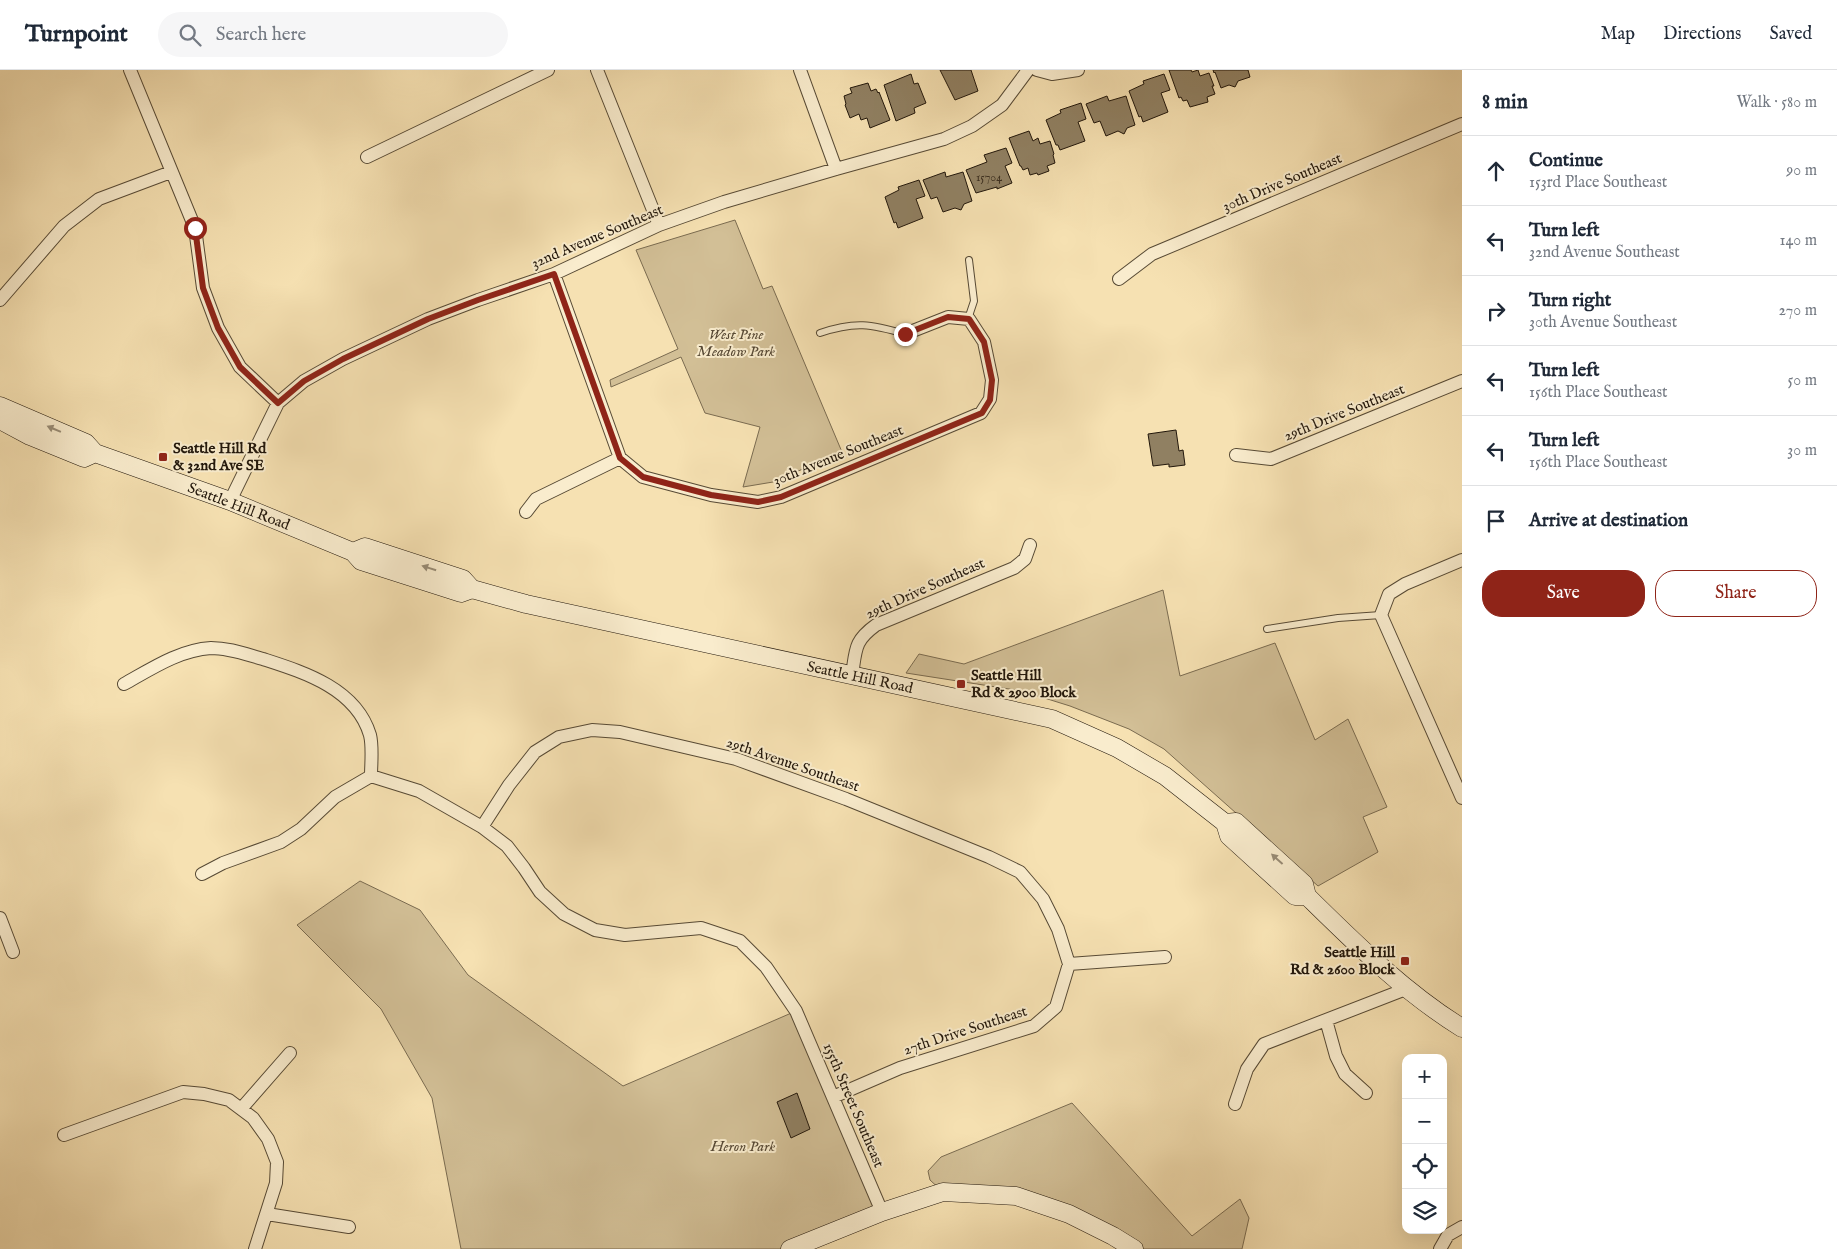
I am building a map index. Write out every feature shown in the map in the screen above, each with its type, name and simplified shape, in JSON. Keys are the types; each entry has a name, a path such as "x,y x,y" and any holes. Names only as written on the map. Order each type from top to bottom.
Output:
{"main road":[{"name":"Seattle Hill Road","path":"0,406 86,443 95,453 230,501 353,552 361,561 461,593 472,589 526,604 1052,719 1118,748 1165,776 1225,823 1228,836 1295,896 1307,896 1406,989 1462,1028"},
{"name":"Seattle Hill Road","path":"0,420 30,436 84,458 95,453"},
{"path":"790,1249 882,1212 943,1192 1016,1196 1069,1214 1134,1249"}],"street":[{"path":"130,70 195,228 203,288 218,328 240,367 278,403"},
{"path":"367,157 548,70"},
{"path":"598,70 659,226"},
{"path":"800,70 836,168"},
{"name":"32nd Avenue Southeast","path":"230,501 278,403 311,377 343,359 411,327 478,300 554,274 659,226 724,202 836,168 944,139 972,126 1002,105 1028,70"},
{"path":"1037,70 1052,74 1078,70"},
{"name":"30th Drive Southeast","path":"1119,279 1152,254 1462,124"},
{"path":"0,300 64,226 99,199 171,172"},
{"path":"526,512 536,499 620,458 554,274"},
{"path":"905,334 948,317 968,319"},
{"name":"30th Avenue Southeast","path":"620,458 643,477 711,495 758,502 781,497 982,413 990,400 992,380 984,342 968,319"},
{"name":"29th Drive Southeast","path":"1236,455 1271,459 1462,381"},
{"name":"29th Drive Southeast","path":"852,675 858,643 876,625 1014,568 1025,559 1030,545"},
{"path":"1462,560 1405,584 1388,594 1381,615 1462,798"},
{"path":"124,684 179,655 210,648 232,649 294,669 324,682 348,700 361,716 370,736 371,776 335,797 301,829 281,842 224,863 202,874"},
{"name":"29th Avenue Southeast","path":"482,827 509,785 535,752 560,737 592,730 620,732 736,759 846,799 989,857 1020,872 1043,900 1058,929 1069,964"},
{"name":"155th Street Southeast","path":"371,776 419,791 482,827 507,846 540,892 564,914 595,930 625,935 701,928 740,941 766,967 796,1011 882,1212"},
{"path":"0,918 13,952"},
{"path":"1069,964 1165,956"},
{"name":"27th Drive Southeast","path":"833,1097 900,1068 1034,1026 1056,1007 1069,964"},
{"path":"1234,1104 1247,1069 1264,1044 1406,989"},
{"path":"1326,1020 1336,1056 1345,1074 1366,1093"},
{"path":"241,1109 290,1053"},
{"path":"64,1135 183,1092 204,1094 230,1100 253,1118 268,1139 277,1162 276,1182 255,1249"},
{"path":"267,1214 349,1227"},
{"path":"1440,1249 1448,1235 1462,1227"}],"lane":[{"path":"968,319 974,301 969,260"},
{"path":"820,333 841,325 864,324 905,334"},
{"path":"1267,630 1338,618 1381,615"}],"green space":[{"name":"West Pine Meadow Park","path":"735,220 763,289 772,286 842,452 773,482 743,487 760,427 705,413 681,357 611,387 610,380 678,349 636,250"},
{"path":"1163,590 1180,676 1275,643 1315,740 1348,719 1387,807 1363,817 1378,852 1318,886 1164,749 1129,729 1070,706 1022,691 906,673 919,654 964,664"},
{"name":"Heron Park","path":"360,881 420,910 468,975 623,1086 796,1011 882,1212 790,1249 461,1249 432,1098 381,1009 297,925"},
{"path":"1072,1103 1192,1236 1240,1199 1249,1218 1242,1249 1134,1249 1069,1214 943,1192 930,1180 928,1171 941,1157"}],"building":[{"path":"940,70 971,70 978,91 955,100"},
{"path":"1169,70 1191,70 1192,72 1198,70 1200,76 1209,73 1215,94 1207,97 1208,102 1190,107 1187,100 1183,101 1181,97 1179,98"},
{"path":"1213,70 1248,70 1250,77 1238,81 1235,87 1229,85 1221,88"},
{"path":"911,74 914,84 918,83 926,103 914,108 915,113 896,121 884,85"},
{"path":"1164,74 1170,90 1161,93 1168,112 1143,122 1141,116 1139,117 1129,91 1144,84 1143,81"},
{"path":"868,83 871,91 876,89 879,92 890,120 870,128 867,118 861,120 859,114 850,118 844,96 852,93 850,88"},
{"path":"1107,96 1109,101 1126,96 1135,125 1127,128 1124,134 1118,131 1106,136 1100,121 1094,123 1086,104"},
{"path":"1081,103 1086,119 1078,122 1085,141 1060,150 1058,145 1056,145 1046,120 1061,113 1060,110"},
{"path":"1029,131 1033,141 1038,138 1040,144 1050,141 1054,154 1055,163 1047,166 1049,171 1038,175 1037,173 1030,175 1028,168 1023,170 1009,138"},
{"path":"1006,148 1012,163 1005,166 1012,183 997,189 997,187 976,193 966,170 987,162 984,155"},
{"path":"945,172 946,177 963,172 972,201 964,204 961,210 955,208 943,212 937,197 931,199 923,180"},
{"path":"919,180 925,196 916,199 923,218 898,228 896,222 894,223 885,197 899,190 898,187"},
{"path":"1176,430 1179,451 1183,450 1185,465 1153,466 1148,434"},
{"path":"797,1093 810,1129 791,1138 777,1102"}],"place":[{"name":"Seattle Hill Rd & 32nd Ave SE","path":"163,457"},
{"name":"Seattle Hill Rd & 2900 Block","path":"961,684"},
{"name":"Seattle Hill Rd & 2600 Block","path":"1405,961"}],"route":[{"path":"195,228 203,288 218,328 240,367 278,403 304,381 343,359 428,319 554,274 620,458 643,477 711,495 758,502 781,497 982,413 990,400 992,380 984,342 969,319 948,317 905,334"}]}
